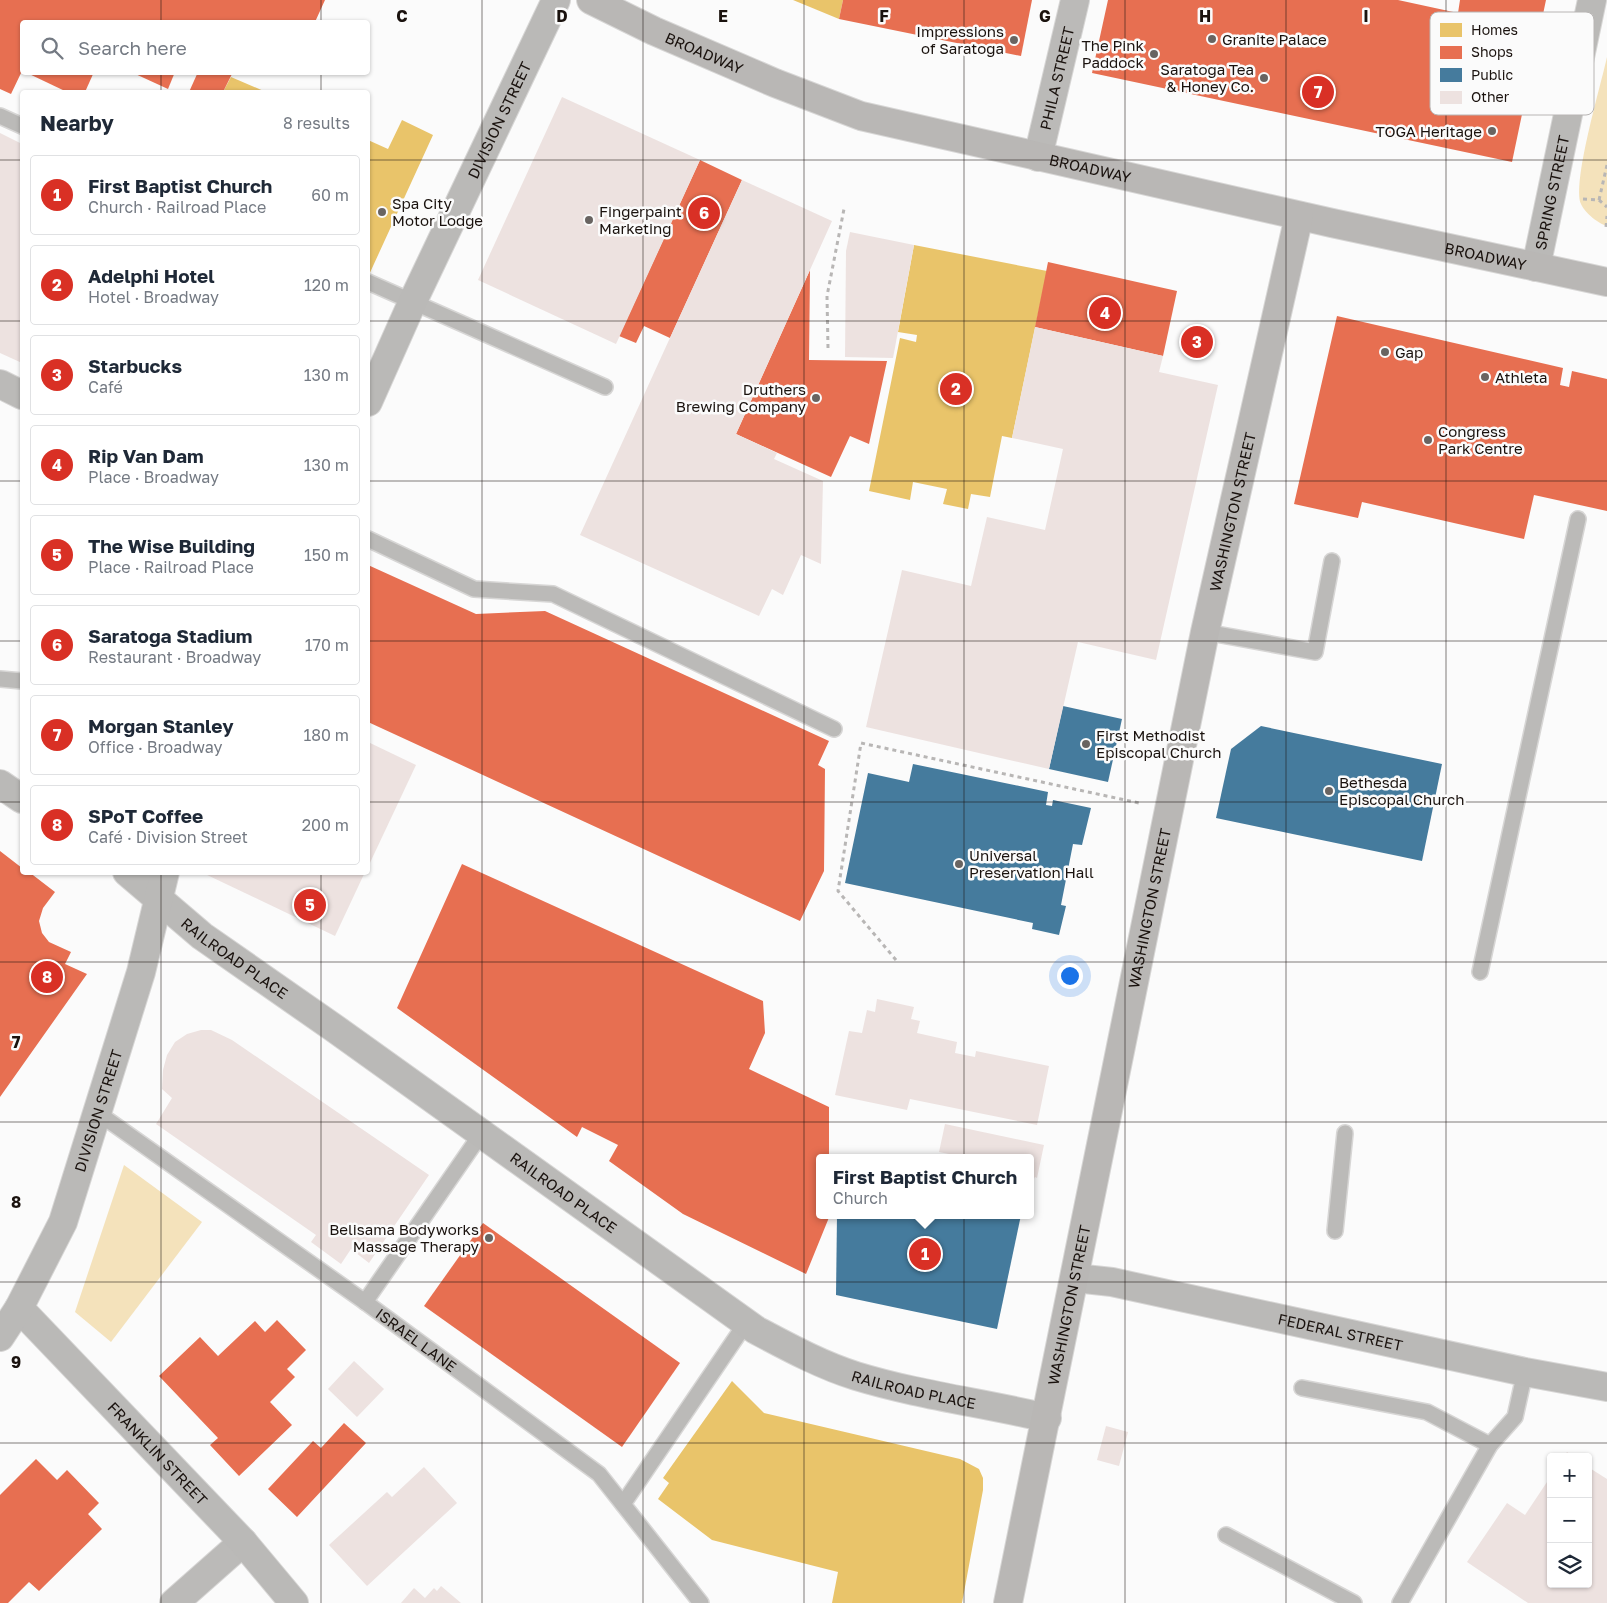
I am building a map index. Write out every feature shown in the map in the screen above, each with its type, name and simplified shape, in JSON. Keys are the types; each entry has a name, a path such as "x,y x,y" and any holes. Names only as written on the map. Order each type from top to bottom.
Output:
{"highway":[{"name":"BROADWAY","path":"592,0 715,57 861,116 1299,216 1607,282"},
{"name":"WASHINGTON STREET","path":"1008,1603 1205,632 1299,216"}],"street":[{"name":"DIVISION STREET","path":"370,398 412,303 556,0"},
{"name":"PHILA STREET","path":"1038,157 1075,0"},
{"name":"SPRING STREET","path":"1536,267 1568,115"},
{"path":"0,384 20,394"},
{"path":"0,784 20,798"},
{"name":"RAILROAD PLACE","path":"130,875 202,936 746,1323 804,1356 854,1375 887,1385 1047,1418"},
{"name":"DIVISION STREET","path":"0,1337 19,1308 63,1222 141,972 164,875"},
{"name":"FEDERAL STREET","path":"1075,1278 1112,1282 1525,1372 1607,1387"},
{"name":"FRANKLIN STREET","path":"19,1308 243,1542 294,1603"},
{"path":"174,1603 243,1542"}],"lane":[{"path":"0,116 20,125"},
{"path":"370,283 605,387"},
{"path":"1480,972 1578,519"},
{"path":"370,540 474,589 553,594 834,729"},
{"path":"1205,632 1315,652 1332,561"},
{"path":"0,679 20,681"},
{"name":"ISRAEL LANE","path":"98,1114 365,1302 599,1474 700,1603"},
{"path":"1334,1231 1345,1133"},
{"path":"365,1302 481,1134"},
{"path":"623,1504 746,1323"},
{"path":"1400,1603 1490,1445 1516,1417 1525,1372"},
{"path":"1302,1388 1427,1412 1490,1445"},
{"path":"1226,1535 1354,1603"}],"path":[{"path":"1599,200 1607,165"},
{"path":"1578,199 1599,200 1607,207"},
{"path":"828,348 827,296 844,209"},
{"path":"1606,227 1607,216"},
{"path":"896,960 838,891 861,743 1169,810"}],"shaded area":[{"path":"1607,57 1607,226 1596,221 1586,211 1581,204 1579,193 1580,176"},
{"path":"124,1165 202,1222 111,1342 75,1312"}],"building: Homes":[{"path":"793,0 843,0 839,19"},
{"path":"231,77 261,90 224,90"},
{"name":"Spa City Motor Lodge","path":"402,120 433,135 370,273 370,141 388,149"},
{"path":"914,245 1047,271 1012,438 1002,436 990,497 971,494 968,509 943,504 947,489 913,482 910,500 869,491 900,338 916,342 917,335 898,332"},
{"path":"732,1381 764,1413 960,1459 979,1469 983,1478 983,1490 962,1603 832,1603 838,1572 712,1540 658,1499 669,1483 663,1478"}],"building: Shops":[{"path":"0,0 325,0 316,20 20,20 20,75 11,94 0,89"},
{"path":"843,0 1032,0 1021,56 839,19"},
{"path":"1108,0 1398,0 1453,12 1430,12 1430,115 1522,115 1512,162 1092,73"},
{"path":"1460,0 1546,0 1543,12 1458,12"},
{"path":"31,75 93,75 86,90 63,90"},
{"path":"138,75 174,75 168,89"},
{"path":"197,75 232,75 224,90 190,90"},
{"path":"700,160 742,180 670,338 644,326 636,343 619,336"},
{"path":"1048,262 1177,291 1163,356 1035,327"},
{"name":"Druthers Brewing Company","path":"810,270 809,360 887,361 869,444 850,436 831,477 736,434"},
{"name":"Congress Park Centre","path":"1337,316 1563,368 1560,385 1569,387 1572,371 1607,379 1607,511 1534,495 1524,539 1362,502 1358,518 1294,504"},
{"path":"370,566 476,614 545,611 829,741 818,765 825,769 824,871 800,921 370,723"},
{"path":"0,851 20,866 20,875 33,875 55,892 43,908 39,921 42,933 49,942 71,952 65,964 87,974 0,1097"},
{"path":"462,864 763,1001 765,1033 749,1069 829,1107 829,1154 816,1154 816,1219 828,1219 806,1274 683,1214 609,1161 618,1145 582,1127 577,1137 397,1008"},
{"path":"483,1223 680,1363 622,1447 424,1306"},
{"path":"277,1320 306,1350 287,1369 295,1377 270,1402 292,1425 239,1476 210,1445 218,1438 159,1376 200,1337 218,1356 255,1321 265,1332"},
{"path":"344,1423 366,1443 297,1517 268,1489 313,1441 321,1448"},
{"path":"36,1459 57,1480 67,1470 99,1503 88,1514 102,1529 39,1591 29,1582 8,1603 0,1603 0,1495"}],"building: Public":[{"name":"First Methodist Episcopal Church","path":"1063,706 1122,719 1108,782 1049,769"},
{"name":"Bethesda Episcopal Church","path":"1261,726 1442,764 1422,861 1216,818 1231,749"},
{"name":"Universal Preservation Hall","path":"913,764 1048,792 1046,805 1052,806 1053,800 1091,808 1082,845 1073,844 1061,905 1066,906 1059,935 1032,929 1033,923 845,883 868,773 909,782"},
{"path":"837,1219 1020,1219 997,1329 836,1295"}],"building: Other":[{"name":"Fingerpaint Marketing","path":"562,97 700,160 616,344 478,280"},
{"path":"0,133 20,143 20,362 0,353"},
{"path":"742,180 832,221 736,434 777,453 774,459 823,481 821,564 801,555 783,595 772,589 759,616 580,535"},
{"path":"850,232 914,245 893,358 845,357 846,251"},
{"path":"1035,327 1163,356 1159,372 1218,385 1156,660 1078,642 1049,769 866,727 902,570 971,586 987,517 1045,530 1063,449 1012,438"},
{"path":"370,743 416,765 370,863"},
{"path":"207,875 364,875 335,936"},
{"path":"877,999 914,1007 911,1019 920,1021 917,1033 957,1042 955,1053 975,1057 976,1051 1049,1066 1037,1125 910,1099 907,1110 835,1095 849,1031 862,1033 867,1010 875,1012"},
{"path":"201,1030 211,1030 232,1040 429,1175 369,1263 351,1249 341,1264 311,1242 316,1235 156,1124 172,1098 162,1089 163,1070 167,1055 175,1042 187,1034"},
{"path":"945,1124 1044,1145 1037,1178 1034,1179 1034,1154 949,1154 939,1152"},
{"path":"354,1361 384,1389 357,1417 328,1389"},
{"path":"1106,1426 1128,1432 1119,1466 1097,1460"},
{"path":"424,1467 457,1503 367,1586 329,1545 387,1492 392,1497"},
{"path":"1592,1470 1607,1479 1607,1603 1528,1603 1467,1562 1507,1503 1525,1515 1547,1482 1547,1588 1592,1588"},
{"path":"441,1586 461,1603 401,1603 414,1588 425,1598 434,1588 437,1591"}],"place":[{"name":"Granite Palace","path":"1212,39"},
{"name":"Impressions of Saratoga","path":"1014,40"},
{"name":"The Pink Paddock","path":"1154,54"},
{"name":"Saratoga Tea & Honey Co.","path":"1264,78"},
{"name":"Morgan Stanley","path":"1318,92"},
{"name":"TOGA Heritage","path":"1492,131"},
{"name":"Spa City Motor Lodge","path":"382,212"},
{"name":"Saratoga Stadium","path":"704,213"},
{"name":"Fingerpaint Marketing","path":"589,220"},
{"name":"Rip Van Dam","path":"1105,313"},
{"name":"Starbucks","path":"1197,342"},
{"name":"Gap","path":"1385,352"},
{"name":"Athleta","path":"1485,377"},
{"name":"Adelphi Hotel","path":"956,389"},
{"name":"Druthers Brewing Company","path":"816,398"},
{"name":"Congress Park Centre","path":"1428,440"},
{"name":"First Methodist Episcopal Church","path":"1086,744"},
{"name":"Bethesda Episcopal Church","path":"1329,791"},
{"name":"Universal Preservation Hall","path":"959,864"},
{"name":"The Wise Building","path":"310,905"},
{"name":"SPoT Coffee","path":"47,977"},
{"name":"Belisama Bodyworks Massage Therapy","path":"489,1238"},
{"name":"First Baptist Church","path":"925,1254"}]}
